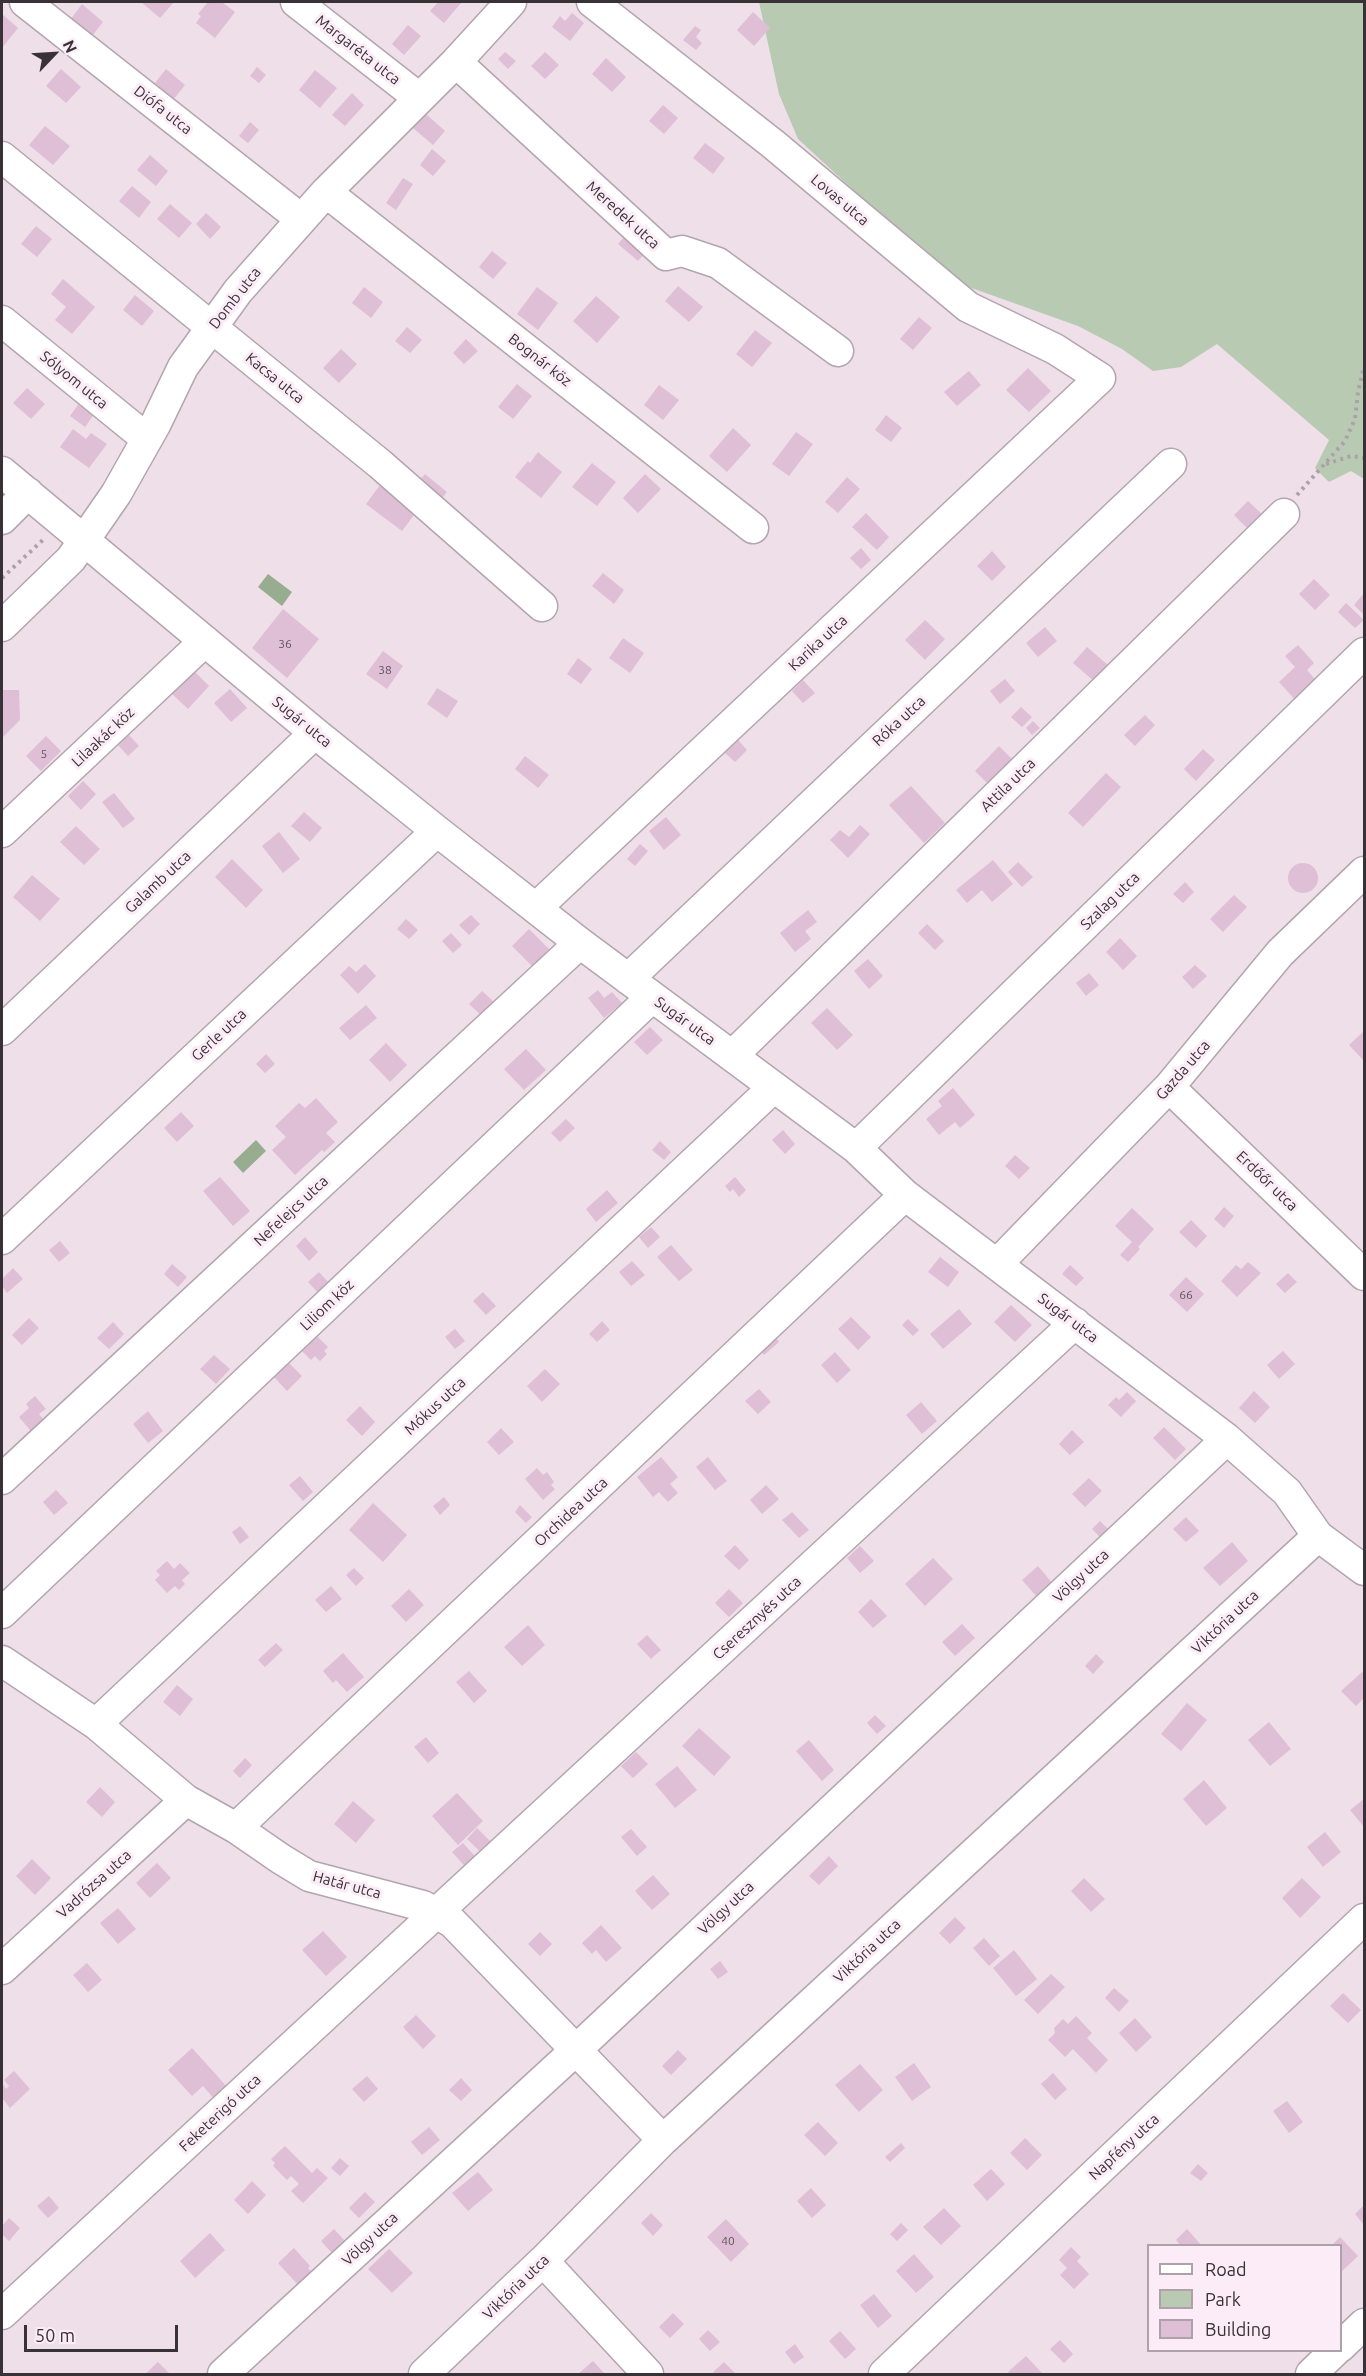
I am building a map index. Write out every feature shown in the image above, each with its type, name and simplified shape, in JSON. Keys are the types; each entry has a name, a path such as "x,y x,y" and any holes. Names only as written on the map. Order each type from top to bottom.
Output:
{"street":[{"name":"Diófa utca","path":"25,2 301,219"},
{"name":"Margaréta utca","path":"296,2 419,98"},
{"name":"Domb utca","path":"2,626 70,559 117,494 183,368 238,291 326,192 456,62 511,2"},
{"name":"Lovas utca","path":"592,2 773,144 968,307 1055,350 1100,378"},
{"name":"Meredek utca","path":"456,62 666,255 682,251 718,263 838,351"},
{"name":"Kacsa utca","path":"2,157 380,464 542,606"},
{"name":"Bognár köz","path":"326,192 753,528"},
{"name":"Sólyom utca","path":"2,321 147,440"},
{"name":"Karika utca","path":"536,908 1100,378"},
{"name":"Róka utca","path":"628,979 1171,464"},
{"name":"Sugár utca","path":"2,472 315,733 437,831 580,943 856,1148 905,1196 1227,1439 1287,1492 1318,1536 1365,1570"},
{"path":"2,519 28,493"},
{"name":"Attila utca","path":"732,1056 1284,514"},
{"name":"Lilaakác köz","path":"2,832 205,641"},
{"name":"Szalag utca","path":"856,1148 1365,653"},
{"name":"Galamb utca","path":"2,1030 315,733"},
{"name":"Gerle utca","path":"2,1239 437,831"},
{"name":"Gazda utca","path":"997,1264 1169,1087 1280,952 1365,872"},
{"name":"Nefelejcs utca","path":"2,1479 580,943"},
{"name":"Liliom köz","path":"2,1613 652,997"},
{"name":"Erdőőr utca","path":"1169,1087 1365,1275"},
{"name":"Mókus utca","path":"96,1724 774,1088"},
{"name":"Orchidea utca","path":"236,1828 905,1196"},
{"name":"Cseresznyés utca","path":"438,1913 1075,1323"},
{"name":"Völgy utca","path":"223,2374 577,2049 1227,1439"},
{"name":"Viktória utca","path":"424,2374 663,2140 1318,1536"},
{"name":"Határ utca","path":"2,1661 96,1724 186,1800 236,1828 309,1876 423,1906 452,1922 663,2140"},
{"name":"Vadrózsa utca","path":"2,1969 186,1800"},
{"name":"Feketerigó utca","path":"2,2314 438,1913"},
{"name":"Napfény utca","path":"884,2374 1365,1919"},
{"path":"543,2260 648,2374"},
{"path":"1342,2346 1365,2324"},
{"path":"1311,2374 1334,2352"}],"path":[{"path":"1284,514 1294,499 1345,441 1355,419 1358,392 1365,367"},
{"path":"1325,464 1351,456 1365,458"},
{"path":"2,578 46,537 41,532"}],"green space":[{"path":"759,2 1364,2 1364,479 1351,471 1329,482 1315,468 1329,440 1217,344 1181,367 1153,371 1122,349 1078,326 952,281 798,139 779,94"}],"shaded area":[{"path":"268,574 292,592 282,606 258,587"},
{"path":"256,1140 266,1151 243,1173 233,1162"}],"building":[{"path":"141,2 174,2 160,18"},
{"path":"208,2 222,2 235,12 215,38 196,23 201,16 198,14"},
{"path":"438,2 461,3 444,23 430,11"},
{"path":"82,4 103,22 92,36 71,19"},
{"path":"753,12 770,28 754,46 737,30"},
{"path":"572,13 584,23 570,41 552,27 560,16 565,21"},
{"path":"2,14 18,28 2,48"},
{"path":"408,25 421,36 404,55 392,44"},
{"path":"695,26 701,30 696,37 702,43 696,50 683,40"},
{"path":"505,52 516,61 508,69 498,59"},
{"path":"545,52 559,65 545,79 531,66"},
{"path":"606,58 626,77 612,92 592,74"},
{"path":"257,67 266,75 259,83 250,76"},
{"path":"61,69 81,87 66,103 46,86"},
{"path":"166,69 185,85 169,105 154,93 159,86 155,83"},
{"path":"315,70 337,88 320,108 299,90"},
{"path":"352,93 364,105 345,126 332,115"},
{"path":"663,105 678,118 664,134 649,121"},
{"path":"426,114 445,131 433,145 413,128"},
{"path":"250,122 259,130 248,143 239,136"},
{"path":"45,126 70,146 53,165 29,145"},
{"path":"705,143 725,158 713,174 693,158"},
{"path":"432,149 446,161 433,176 420,165"},
{"path":"150,155 168,171 156,186 137,170"},
{"path":"403,178 413,184 396,210 386,203"},
{"path":"132,186 151,202 139,218 119,201"},
{"path":"170,204 192,223 179,238 157,219"},
{"path":"206,213 221,227 210,239 196,224"},
{"path":"36,226 52,239 37,257 21,244"},
{"path":"629,231 649,249 638,261 618,244"},
{"path":"492,251 507,263 493,279 479,267"},
{"path":"63,279 95,307 72,334 55,320 66,307 51,294"},
{"path":"678,286 703,307 689,322 665,301"},
{"path":"364,287 383,302 371,318 352,303"},
{"path":"537,287 558,303 538,330 517,314"},
{"path":"135,295 154,311 142,326 123,310"},
{"path":"596,296 620,317 597,343 573,321"},
{"path":"919,317 932,328 913,350 900,339"},
{"path":"407,327 422,340 410,353 395,341"},
{"path":"755,330 772,343 752,367 736,354"},
{"path":"466,339 478,351 464,364 453,353"},
{"path":"341,349 357,364 339,383 323,368"},
{"path":"1028,368 1051,391 1029,412 1006,390"},
{"path":"969,371 981,385 957,406 944,392"},
{"path":"517,384 532,396 513,419 498,407"},
{"path":"659,385 679,400 663,420 644,405"},
{"path":"27,388 45,404 31,419 13,403"},
{"path":"80,402 95,413 85,427 70,416"},
{"path":"886,415 902,428 891,442 875,430"},
{"path":"733,428 751,445 727,472 709,456"},
{"path":"73,429 86,439 91,433 107,444 89,468 60,447"},
{"path":"796,432 813,444 789,476 772,464"},
{"path":"538,452 562,472 541,498 515,477"},
{"path":"592,463 616,482 597,506 572,487"},
{"path":"425,474 447,492 438,503 416,485"},
{"path":"645,474 661,489 638,513 623,498"},
{"path":"847,477 860,489 838,513 825,502"},
{"path":"380,485 417,511 402,531 366,504"},
{"path":"1248,501 1264,516 1249,530 1234,515"},
{"path":"866,513 889,537 877,550 852,527"},
{"path":"861,548 871,560 861,569 850,558"},
{"path":"992,551 1006,567 992,581 977,566"},
{"path":"603,573 624,590 614,604 592,586"},
{"path":"1314,579 1330,595 1315,610 1299,594"},
{"path":"1364,593 1364,615 1354,605"},
{"path":"1346,603 1364,620 1355,628 1338,612"},
{"path":"283,609 319,639 287,678 252,648"},
{"path":"925,620 945,639 925,660 905,640"},
{"path":"1045,627 1057,641 1038,657 1026,643"},
{"path":"623,638 644,653 630,673 609,658"},
{"path":"1298,645 1314,663 1307,670 1319,684 1298,703 1279,682 1295,667 1285,656"},
{"path":"1087,647 1109,666 1095,682 1073,663"},
{"path":"383,651 403,666 387,689 366,674"},
{"path":"578,658 592,669 581,684 567,674"},
{"path":"193,670 209,686 188,709 171,693"},
{"path":"1005,679 1015,691 1000,704 990,691"},
{"path":"803,680 815,693 803,703 792,691"},
{"path":"437,688 458,701 447,718 427,704"},
{"path":"230,689 247,708 231,722 214,703"},
{"path":"2,690 19,690 20,720 2,738"},
{"path":"1021,707 1032,717 1022,727 1011,717"},
{"path":"1145,715 1155,725 1135,746 1124,735"},
{"path":"1033,721 1040,728 1032,735 1026,728"},
{"path":"129,735 139,746 128,756 118,745"},
{"path":"46,736 61,751 41,771 26,756"},
{"path":"738,740 747,750 735,762 725,753"},
{"path":"999,746 1018,765 994,790 975,771"},
{"path":"1203,749 1215,760 1196,781 1184,769"},
{"path":"525,756 549,775 538,788 515,769"},
{"path":"1106,773 1121,787 1083,827 1068,813"},
{"path":"83,781 96,794 81,810 68,796"},
{"path":"911,786 945,823 924,843 889,805"},
{"path":"114,793 135,819 123,828 102,802"},
{"path":"304,812 322,828 310,842 291,826"},
{"path":"666,817 681,835 664,850 649,831"},
{"path":"860,825 870,834 848,858 830,840 840,830 849,837"},
{"path":"76,826 100,849 84,865 60,842"},
{"path":"279,832 300,859 283,873 262,846"},
{"path":"640,844 648,851 635,866 627,859"},
{"path":"232,859 263,890 246,908 215,877"},
{"path":"993,860 1013,884 992,902 982,890 967,903 956,890"},
{"path":"1018,862 1033,877 1022,887 1008,872"},
{"path":"1303,863 1309,864 1317,872 1317,884 1309,892 1303,893 1297,892 1289,884 1288,878 1289,872 1297,864"},
{"path":"32,875 60,899 40,921 13,897"},
{"path":"1185,882 1194,892 1183,903 1173,894"},
{"path":"1234,895 1247,907 1223,932 1210,919"},
{"path":"808,910 817,922 805,931 811,939 795,952 780,933"},
{"path":"471,915 480,924 469,935 459,925"},
{"path":"406,919 418,930 409,939 397,929"},
{"path":"927,924 944,941 935,950 918,933"},
{"path":"529,929 551,951 534,968 512,946"},
{"path":"451,933 462,945 453,953 442,941"},
{"path":"1120,938 1137,956 1123,970 1106,952"},
{"path":"868,959 883,976 869,989 854,971"},
{"path":"365,964 376,976 358,994 340,975 349,966 356,972"},
{"path":"1195,965 1207,976 1193,989 1182,977"},
{"path":"1089,973 1099,985 1086,996 1076,983"},
{"path":"598,990 604,998 612,992 622,1003 604,1018 588,998"},
{"path":"482,991 494,1002 481,1015 469,1004"},
{"path":"366,1005 377,1018 350,1040 339,1028"},
{"path":"827,1008 853,1035 837,1050 811,1023"},
{"path":"650,1027 663,1040 647,1055 634,1042"},
{"path":"1364,1031 1364,1061 1349,1045"},
{"path":"386,1043 407,1065 390,1082 369,1060"},
{"path":"526,1049 546,1070 524,1090 504,1069"},
{"path":"266,1054 275,1064 265,1073 256,1064"},
{"path":"953,1088 975,1115 960,1128 955,1122 939,1135 926,1119 942,1106 938,1101"},
{"path":"316,1098 338,1122 326,1133 335,1142 324,1152 322,1150 295,1175 272,1150 286,1137 275,1126 299,1103 305,1108"},
{"path":"181,1112 194,1126 177,1142 164,1128"},
{"path":"566,1119 575,1128 560,1142 551,1133"},
{"path":"783,1130 795,1144 785,1154 772,1140"},
{"path":"660,1141 671,1152 664,1160 652,1150"},
{"path":"1015,1155 1030,1168 1019,1179 1005,1166"},
{"path":"220,1177 250,1211 233,1226 203,1191"},
{"path":"735,1177 746,1190 739,1197 733,1189 730,1192 725,1186"},
{"path":"607,1190 618,1203 596,1222 586,1209"},
{"path":"1224,1207 1234,1216 1224,1228 1214,1219"},
{"path":"1132,1208 1154,1229 1128,1262 1120,1255 1132,1242 1115,1226"},
{"path":"1191,1220 1207,1236 1196,1248 1179,1232"},
{"path":"651,1227 660,1237 648,1248 639,1237"},
{"path":"305,1237 318,1252 309,1261 296,1246"},
{"path":"60,1241 70,1253 59,1262 49,1250"},
{"path":"671,1245 693,1270 679,1281 657,1257"},
{"path":"940,1257 959,1272 948,1287 928,1272"},
{"path":"632,1261 645,1275 631,1286 619,1272"},
{"path":"1248,1262 1261,1273 1237,1297 1221,1281 1236,1265 1241,1269"},
{"path":"172,1264 187,1277 178,1287 164,1274"},
{"path":"1070,1265 1084,1278 1076,1286 1062,1274"},
{"path":"13,1268 23,1279 7,1293 2,1286 2,1279"},
{"path":"319,1272 331,1285 320,1295 308,1282"},
{"path":"1288,1273 1297,1282 1285,1293 1276,1284"},
{"path":"1186,1277 1204,1294 1187,1312 1169,1295"},
{"path":"483,1292 496,1306 486,1315 473,1301"},
{"path":"1011,1305 1032,1325 1015,1342 994,1322"},
{"path":"959,1309 972,1324 943,1349 930,1334"},
{"path":"851,1317 871,1337 858,1350 838,1329"},
{"path":"29,1318 39,1328 22,1345 12,1335"},
{"path":"908,1319 919,1330 913,1336 902,1325"},
{"path":"602,1321 610,1330 597,1342 589,1334"},
{"path":"113,1322 124,1334 109,1349 97,1338"},
{"path":"455,1329 465,1341 455,1349 445,1337"},
{"path":"773,1333 779,1342 764,1355 757,1346"},
{"path":"316,1335 328,1347 324,1351 327,1354 320,1361 315,1356 311,1360 301,1350"},
{"path":"1283,1351 1295,1364 1279,1379 1267,1365"},
{"path":"835,1352 851,1370 837,1383 821,1365"},
{"path":"214,1355 230,1369 216,1384 200,1369"},
{"path":"287,1361 302,1376 287,1391 272,1375"},
{"path":"545,1369 560,1384 542,1402 527,1386"},
{"path":"759,1389 771,1402 758,1414 745,1401"},
{"path":"1254,1391 1270,1407 1255,1423 1239,1408"},
{"path":"1127,1392 1136,1401 1121,1417 1108,1405 1116,1397 1119,1400"},
{"path":"35,1396 46,1409 39,1414 48,1425 35,1436 19,1417 29,1408 26,1404"},
{"path":"921,1402 937,1421 922,1434 906,1415"},
{"path":"360,1406 375,1422 362,1436 346,1420"},
{"path":"148,1411 163,1431 148,1443 133,1424"},
{"path":"1164,1427 1186,1449 1175,1460 1153,1438"},
{"path":"501,1428 514,1442 499,1455 487,1442"},
{"path":"1072,1430 1084,1442 1070,1455 1059,1444"},
{"path":"661,1457 678,1477 670,1484 678,1493 668,1502 659,1492 653,1497 637,1477"},
{"path":"708,1457 727,1481 715,1490 696,1467"},
{"path":"537,1468 543,1475 547,1472 554,1482 551,1485 555,1489 543,1500 525,1479"},
{"path":"300,1476 313,1492 303,1501 289,1485"},
{"path":"1089,1478 1102,1491 1085,1507 1072,1494"},
{"path":"766,1485 779,1499 762,1514 750,1500"},
{"path":"56,1490 68,1503 54,1515 43,1502"},
{"path":"444,1497 450,1505 440,1515 433,1506"},
{"path":"373,1503 407,1535 383,1562 349,1530"},
{"path":"520,1505 532,1517 526,1523 515,1512"},
{"path":"792,1512 809,1530 799,1538 782,1520"},
{"path":"1186,1517 1199,1531 1186,1542 1173,1529"},
{"path":"1100,1521 1112,1533 1104,1541 1092,1529"},
{"path":"240,1526 249,1537 240,1544 232,1532"},
{"path":"1232,1542 1248,1561 1220,1586 1203,1568"},
{"path":"735,1545 749,1560 739,1570 724,1556"},
{"path":"860,1546 874,1561 860,1573 847,1558"},
{"path":"933,1558 953,1579 925,1606 905,1584"},
{"path":"167,1561 174,1569 180,1563 190,1573 182,1580 185,1584 179,1590 175,1586 167,1593 155,1580 160,1575 156,1571"},
{"path":"1038,1566 1054,1585 1038,1598 1022,1580"},
{"path":"354,1568 364,1578 356,1586 346,1575"},
{"path":"331,1586 342,1599 326,1612 315,1600"},
{"path":"409,1589 424,1605 406,1622 391,1606"},
{"path":"729,1589 743,1603 729,1617 715,1603"},
{"path":"871,1599 887,1616 873,1628 858,1612"},
{"path":"962,1624 975,1638 955,1656 942,1642"},
{"path":"528,1625 545,1645 522,1666 504,1647"},
{"path":"647,1635 661,1650 651,1659 637,1644"},
{"path":"276,1643 283,1650 265,1667 258,1660"},
{"path":"343,1653 364,1677 347,1692 336,1680 333,1683 323,1671"},
{"path":"1096,1654 1104,1662 1093,1674 1085,1666"},
{"path":"469,1671 487,1691 474,1703 456,1682"},
{"path":"1362,1672 1364,1674 1364,1698 1356,1706 1341,1691"},
{"path":"177,1685 193,1699 180,1716 163,1702"},
{"path":"1187,1703 1207,1720 1181,1751 1161,1734"},
{"path":"875,1715 886,1726 877,1734 867,1723"},
{"path":"1269,1722 1291,1749 1270,1766 1248,1740"},
{"path":"699,1728 731,1757 714,1776 682,1746"},
{"path":"426,1737 439,1753 428,1763 414,1747"},
{"path":"809,1740 834,1770 822,1781 796,1751"},
{"path":"636,1752 648,1764 633,1778 621,1766"},
{"path":"245,1758 252,1765 240,1778 233,1771"},
{"path":"677,1766 697,1790 675,1808 655,1784"},
{"path":"1204,1780 1227,1808 1206,1826 1183,1799"},
{"path":"100,1787 115,1802 102,1817 86,1802"},
{"path":"457,1793 483,1821 458,1845 432,1816"},
{"path":"1364,1799 1364,1827 1350,1810"},
{"path":"353,1801 375,1820 356,1843 334,1824"},
{"path":"477,1828 498,1849 488,1859 467,1839"},
{"path":"631,1829 647,1847 637,1856 621,1837"},
{"path":"1325,1832 1341,1852 1323,1867 1307,1847"},
{"path":"463,1843 482,1864 471,1873 452,1852"},
{"path":"829,1856 838,1866 819,1885 809,1876"},
{"path":"32,1859 51,1878 35,1895 16,1876"},
{"path":"157,1863 171,1878 150,1898 136,1883"},
{"path":"653,1875 670,1894 652,1910 635,1891"},
{"path":"1084,1878 1105,1899 1091,1912 1071,1891"},
{"path":"1302,1878 1321,1897 1300,1918 1282,1898"},
{"path":"118,1908 136,1929 118,1944 100,1923"},
{"path":"955,1917 966,1928 950,1944 939,1933"},
{"path":"601,1925 622,1948 606,1962 596,1950 592,1954 582,1943"},
{"path":"323,1931 347,1957 326,1976 302,1950"},
{"path":"540,1932 552,1944 540,1956 528,1944"},
{"path":"984,1938 1000,1956 989,1966 973,1948"},
{"path":"1014,1950 1037,1979 1016,1996 993,1968"},
{"path":"720,1961 728,1972 718,1979 710,1969"},
{"path":"87,1963 102,1980 88,1992 73,1975"},
{"path":"1051,1974 1065,1987 1038,2014 1024,2000"},
{"path":"1114,1988 1129,2001 1119,2012 1105,1998"},
{"path":"1343,1993 1361,2010 1348,2023 1330,2006"},
{"path":"416,2015 436,2036 423,2049 403,2027"},
{"path":"1076,2016 1092,2033 1087,2038 1108,2060 1096,2073 1073,2049 1065,2057 1048,2040 1055,2033 1054,2028 1063,2019 1068,2024"},
{"path":"1135,2018 1152,2037 1136,2052 1119,2033"},
{"path":"192,2048 229,2089 216,2101 203,2086 192,2096 168,2070"},
{"path":"678,2050 687,2059 671,2075 662,2066"},
{"path":"914,2063 931,2087 912,2101 895,2077"},
{"path":"860,2064 883,2090 859,2112 835,2085"},
{"path":"14,2071 30,2089 10,2108 2,2098 2,2083 6,2089 9,2086 4,2080"},
{"path":"1053,2073 1067,2089 1055,2100 1041,2084"},
{"path":"367,2076 378,2089 364,2102 352,2089"},
{"path":"461,2078 472,2090 461,2101 449,2090"},
{"path":"1287,2101 1303,2122 1289,2133 1273,2111"},
{"path":"818,2122 838,2143 825,2156 804,2135"},
{"path":"429,2127 440,2140 422,2155 411,2142"},
{"path":"1025,2138 1042,2155 1027,2170 1010,2153"},
{"path":"901,2143 905,2148 890,2162 885,2157"},
{"path":"285,2146 312,2173 317,2168 328,2178 303,2203 291,2191 299,2184 291,2176 287,2180 273,2166 275,2163 271,2159"},
{"path":"340,2158 349,2166 340,2176 331,2168"},
{"path":"1198,2164 1208,2173 1201,2181 1190,2173"},
{"path":"991,2169 1005,2184 987,2201 973,2185"},
{"path":"478,2172 493,2190 468,2211 452,2193"},
{"path":"252,2181 266,2195 248,2214 234,2200"},
{"path":"811,2188 826,2205 812,2218 797,2201"},
{"path":"365,2192 375,2202 359,2218 349,2208"},
{"path":"49,2196 59,2208 48,2218 37,2206"},
{"path":"1364,2205 1364,2225 1355,2214"},
{"path":"944,2208 961,2226 941,2245 923,2227"},
{"path":"651,2213 663,2225 653,2236 641,2223"},
{"path":"9,2218 20,2228 9,2241 2,2234 2,2226"},
{"path":"726,2219 749,2244 731,2262 707,2237"},
{"path":"901,2223 908,2230 897,2241 890,2234"},
{"path":"334,2229 345,2241 332,2253 321,2241"},
{"path":"1187,2229 1200,2244 1179,2244 1176,2240"},
{"path":"210,2233 225,2250 195,2278 180,2261"},
{"path":"1340,2237 1358,2256 1342,2271 1342,2244 1333,2244"},
{"path":"1071,2247 1081,2257 1077,2261 1089,2274 1074,2289 1060,2275 1067,2268 1059,2260"},
{"path":"294,2248 314,2274 300,2287 278,2263"},
{"path":"389,2249 413,2273 392,2293 368,2269"},
{"path":"914,2254 934,2277 916,2293 896,2271"},
{"path":"874,2294 892,2316 878,2328 860,2305"},
{"path":"673,2313 684,2324 670,2338 659,2327"},
{"path":"708,2330 720,2342 710,2351 699,2339"},
{"path":"840,2331 856,2349 845,2359 829,2341"},
{"path":"1060,2340 1073,2354 1064,2363 1050,2349"},
{"path":"795,2344 804,2357 794,2364 785,2352"},
{"path":"1026,2356 1042,2373 1010,2374 1008,2372"},
{"path":"593,2361 605,2374 578,2374"},
{"path":"158,2362 170,2374 145,2374"},
{"path":"724,2362 736,2374 713,2372"}]}
